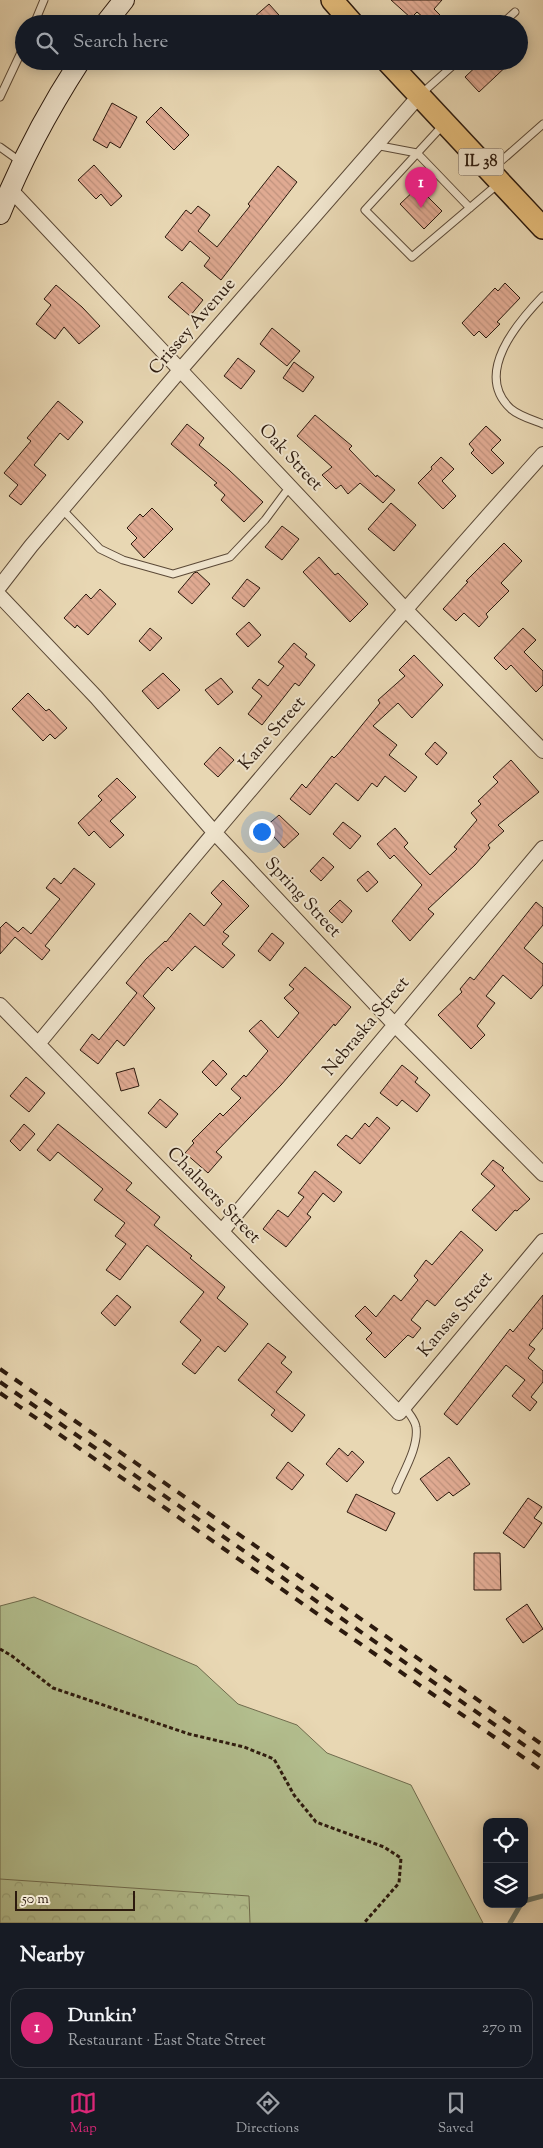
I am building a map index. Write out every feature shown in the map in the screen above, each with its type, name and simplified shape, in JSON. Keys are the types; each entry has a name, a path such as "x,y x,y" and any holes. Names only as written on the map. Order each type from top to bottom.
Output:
{"main road":[{"path":"112,15 124,0"},
{"path":"332,0 345,15"},
{"path":"0,214 10,189 59,94 74,70"},
{"name":"IL 38","path":"395,70 543,228"}],"street":[{"name":"Crissey Avenue","path":"0,586 62,509 181,369 419,96"},
{"name":"Oak Street","path":"10,189 405,608 543,751"},
{"name":"Kane Street","path":"38,1044 214,832 405,608 543,454"},
{"name":"Spring Street","path":"0,596 96,697 214,832 394,1024 543,1174"},
{"name":"Nebraska Street","path":"222,1231 543,848"},
{"name":"Chalmers Street","path":"0,1005 401,1410"},
{"name":"Kansas Street","path":"401,1410 543,1241"}],"lane":[{"path":"38,15 44,0"},
{"path":"512,15 515,12"},
{"path":"0,97 15,65"},
{"path":"419,96 448,70"},
{"path":"445,124 365,210 412,257 470,208 543,124"},
{"path":"375,145 417,153 470,208"},
{"path":"0,147 23,164"},
{"path":"543,296 510,335 498,362 495,383 501,398 513,411 543,424"},
{"path":"62,509 100,549 123,560 173,574 230,557 292,488"},
{"path":"396,1490 415,1444 416,1428 415,1422 401,1410"}],"path":[{"path":"0,1649 53,1688 189,1734 244,1747 274,1759 294,1795 316,1822 384,1847 401,1858 399,1883 364,1923"}],"green space":[{"path":"34,1597 197,1666 238,1704 297,1725 327,1753 411,1785 483,1923 0,1923 0,1606"},
{"path":"0,1879 249,1896 250,1923 0,1923"}],"building":[{"path":"391,0 442,0 434,9 440,15 420,15 417,12 414,15 408,15"},
{"path":"269,4 279,15 256,15"},
{"path":"472,70 502,70 479,92 465,77"},
{"path":"112,103 137,117 120,148 110,142 107,148 93,140"},
{"path":"161,107 189,135 174,150 146,122"},
{"path":"94,165 122,196 111,206 101,194 96,199 78,180"},
{"path":"278,166 297,182 221,280 204,266 210,258 190,241 182,251 165,237 186,210 191,214 198,206 210,215 198,231 217,247 250,206 248,204"},
{"path":"418,187 442,211 424,229 400,204"},
{"path":"182,282 203,300 190,316 168,297"},
{"path":"505,283 520,298 497,322 500,324 486,338 479,331 474,336 462,323 495,288 498,291"},
{"path":"56,285 82,307 100,326 79,344 64,327 55,339 36,324 51,305 44,299"},
{"path":"272,328 300,351 287,366 260,344"},
{"path":"238,358 255,371 241,389 224,376"},
{"path":"294,362 314,377 303,392 283,378"},
{"path":"58,401 83,422 68,440 60,433 34,465 46,475 21,505 9,496 18,485 4,473 31,441 27,438"},
{"path":"315,415 352,446 349,449 376,477 377,475 395,490 383,503 360,483 348,494 341,485 336,489 322,475 332,467 297,436"},
{"path":"187,424 204,438 199,445 263,502 244,522 221,500 225,495 214,485 217,483 171,444"},
{"path":"486,426 501,440 491,450 504,463 492,474 471,453 474,450 469,444"},
{"path":"441,457 454,469 442,481 456,496 443,509 418,483"},
{"path":"391,503 416,525 394,551 368,529"},
{"path":"152,508 173,529 144,558 131,544 137,538 127,528 140,514 143,517"},
{"path":"282,526 299,539 282,560 265,547"},
{"path":"504,543 522,561 501,583 509,591 486,614 488,617 479,627 464,613 456,621 443,609 468,582 466,581"},
{"path":"319,557 335,575 338,573 368,604 350,622 303,572"},
{"path":"197,572 210,584 192,604 178,592"},
{"path":"247,579 260,588 244,607 232,598"},
{"path":"100,589 116,604 88,635 77,625 75,628 64,618 86,594 91,599"},
{"path":"249,622 261,635 248,647 236,634"},
{"path":"150,628 162,638 150,651 139,641"},
{"path":"523,628 536,640 524,652 543,671 543,685 536,692 511,665 506,670 494,658"},
{"path":"294,643 307,654 305,657 315,665 299,686 295,683 262,725 248,714 262,696 252,688 259,679 268,686 284,666 278,662"},
{"path":"414,655 443,685 412,718 398,703 373,726 397,745 389,755 417,777 405,792 385,776 377,787 372,783 358,801 336,783 310,815 290,799 302,784 306,788 332,756 334,758 340,752 380,703 378,700 405,676 399,670"},
{"path":"163,673 180,690 158,709 142,691"},
{"path":"221,678 233,692 218,705 205,690"},
{"path":"28,693 46,711 49,709 67,728 55,739 50,734 43,741 12,709"},
{"path":"435,742 447,753 437,765 425,754"},
{"path":"220,747 234,760 218,777 204,764"},
{"path":"511,760 539,792 498,825 504,831 488,845 490,848 475,865 428,909 434,914 410,941 392,921 422,885 394,855 390,859 377,844 395,828 408,843 404,847 430,875 457,849 454,847 477,820 471,813 481,804 478,801 498,782 493,777"},
{"path":"117,778 136,797 110,821 124,835 110,848 94,831 89,836 78,823 102,800 98,796"},
{"path":"279,815 299,834 284,848 265,827"},
{"path":"343,822 361,836 350,849 333,834"},
{"path":"323,857 334,867 321,881 310,871"},
{"path":"74,868 95,884 45,946 50,950 42,960 15,937 0,954 0,928 6,922 18,932 23,927 31,934 60,899 46,888 54,878 61,884"},
{"path":"368,871 378,882 367,892 357,880"},
{"path":"223,880 249,906 223,932 229,936 222,944 235,955 223,968 195,946 172,971 168,967 143,996 155,1008 124,1046 117,1040 98,1064 80,1050 92,1034 99,1040 137,993 126,983 146,959 166,942 190,913 204,926 222,904 211,893"},
{"path":"340,900 352,911 342,923 329,911"},
{"path":"536,902 543,908 543,925 524,948 543,964 543,985 531,999 503,975 486,996 495,1003 477,1026 485,1035 471,1049 438,1015 462,992 460,989 470,977 474,980"},
{"path":"272,933 284,943 270,961 258,951"},
{"path":"305,967 351,1007 281,1085 216,1152 222,1157 208,1173 185,1153 194,1143 192,1141 220,1113 223,1116 241,1098 231,1089 244,1075 246,1077 268,1051 249,1031 261,1020 278,1038 299,1013 284,998 294,989 289,985"},
{"path":"213,1060 227,1074 216,1086 202,1072"},
{"path":"402,1065 418,1078 415,1082 430,1095 417,1112 402,1100 397,1106 380,1093"},
{"path":"134,1068 139,1086 121,1091 116,1073"},
{"path":"26,1077 45,1093 29,1112 10,1096"},
{"path":"160,1099 178,1114 166,1128 148,1113"},
{"path":"377,1117 390,1128 360,1164 337,1145 346,1135 352,1139 365,1123 369,1127"},
{"path":"24,1124 35,1134 20,1151 10,1141"},
{"path":"58,1124 132,1183 126,1190 160,1217 154,1225 192,1256 190,1258 225,1287 217,1298 248,1324 225,1352 218,1346 195,1374 182,1364 201,1340 180,1322 204,1292 147,1245 120,1280 106,1270 126,1244 115,1236 125,1223 94,1200 103,1189 58,1152 50,1161 37,1150"},
{"path":"493,1160 504,1168 502,1170 530,1199 517,1211 515,1210 496,1231 472,1210 495,1186 481,1174"},
{"path":"315,1171 342,1192 334,1202 323,1193 307,1214 311,1217 286,1247 263,1229 278,1210 288,1217 304,1197 298,1193"},
{"path":"461,1231 483,1250 435,1306 427,1300 411,1320 421,1328 413,1338 408,1335 385,1358 366,1339 372,1333 355,1316 365,1306 376,1317 394,1295 401,1301 418,1280 414,1276 426,1260 432,1265"},
{"path":"117,1295 131,1307 115,1326 101,1313"},
{"path":"543,1295 543,1328 529,1345 535,1349 528,1358 543,1371 543,1382 531,1397 537,1402 530,1411 512,1396 525,1380 506,1365 457,1425 444,1414 510,1329 513,1332"},
{"path":"268,1343 286,1357 281,1363 292,1372 276,1392 305,1415 292,1432 271,1415 275,1410 238,1380"},
{"path":"339,1448 348,1456 352,1451 364,1462 347,1482 326,1464"},
{"path":"449,1457 470,1484 453,1496 449,1492 437,1501 420,1479"},
{"path":"288,1462 304,1475 292,1490 276,1478"},
{"path":"356,1494 395,1513 386,1531 347,1512"},
{"path":"528,1498 542,1507 534,1518 542,1523 524,1548 503,1533"},
{"path":"474,1553 500,1553 501,1590 474,1590"},
{"path":"527,1604 543,1629 523,1643 506,1619"}],"waterway":[{"path":"528,1900 543,1896"},
{"path":"510,1923 519,1908"}],"railway":[{"path":"0,1369 543,1745"},
{"path":"0,1382 543,1758"},
{"path":"0,1393 543,1771"}],"place":[{"name":"Dunkin'","path":"421,208"}]}
